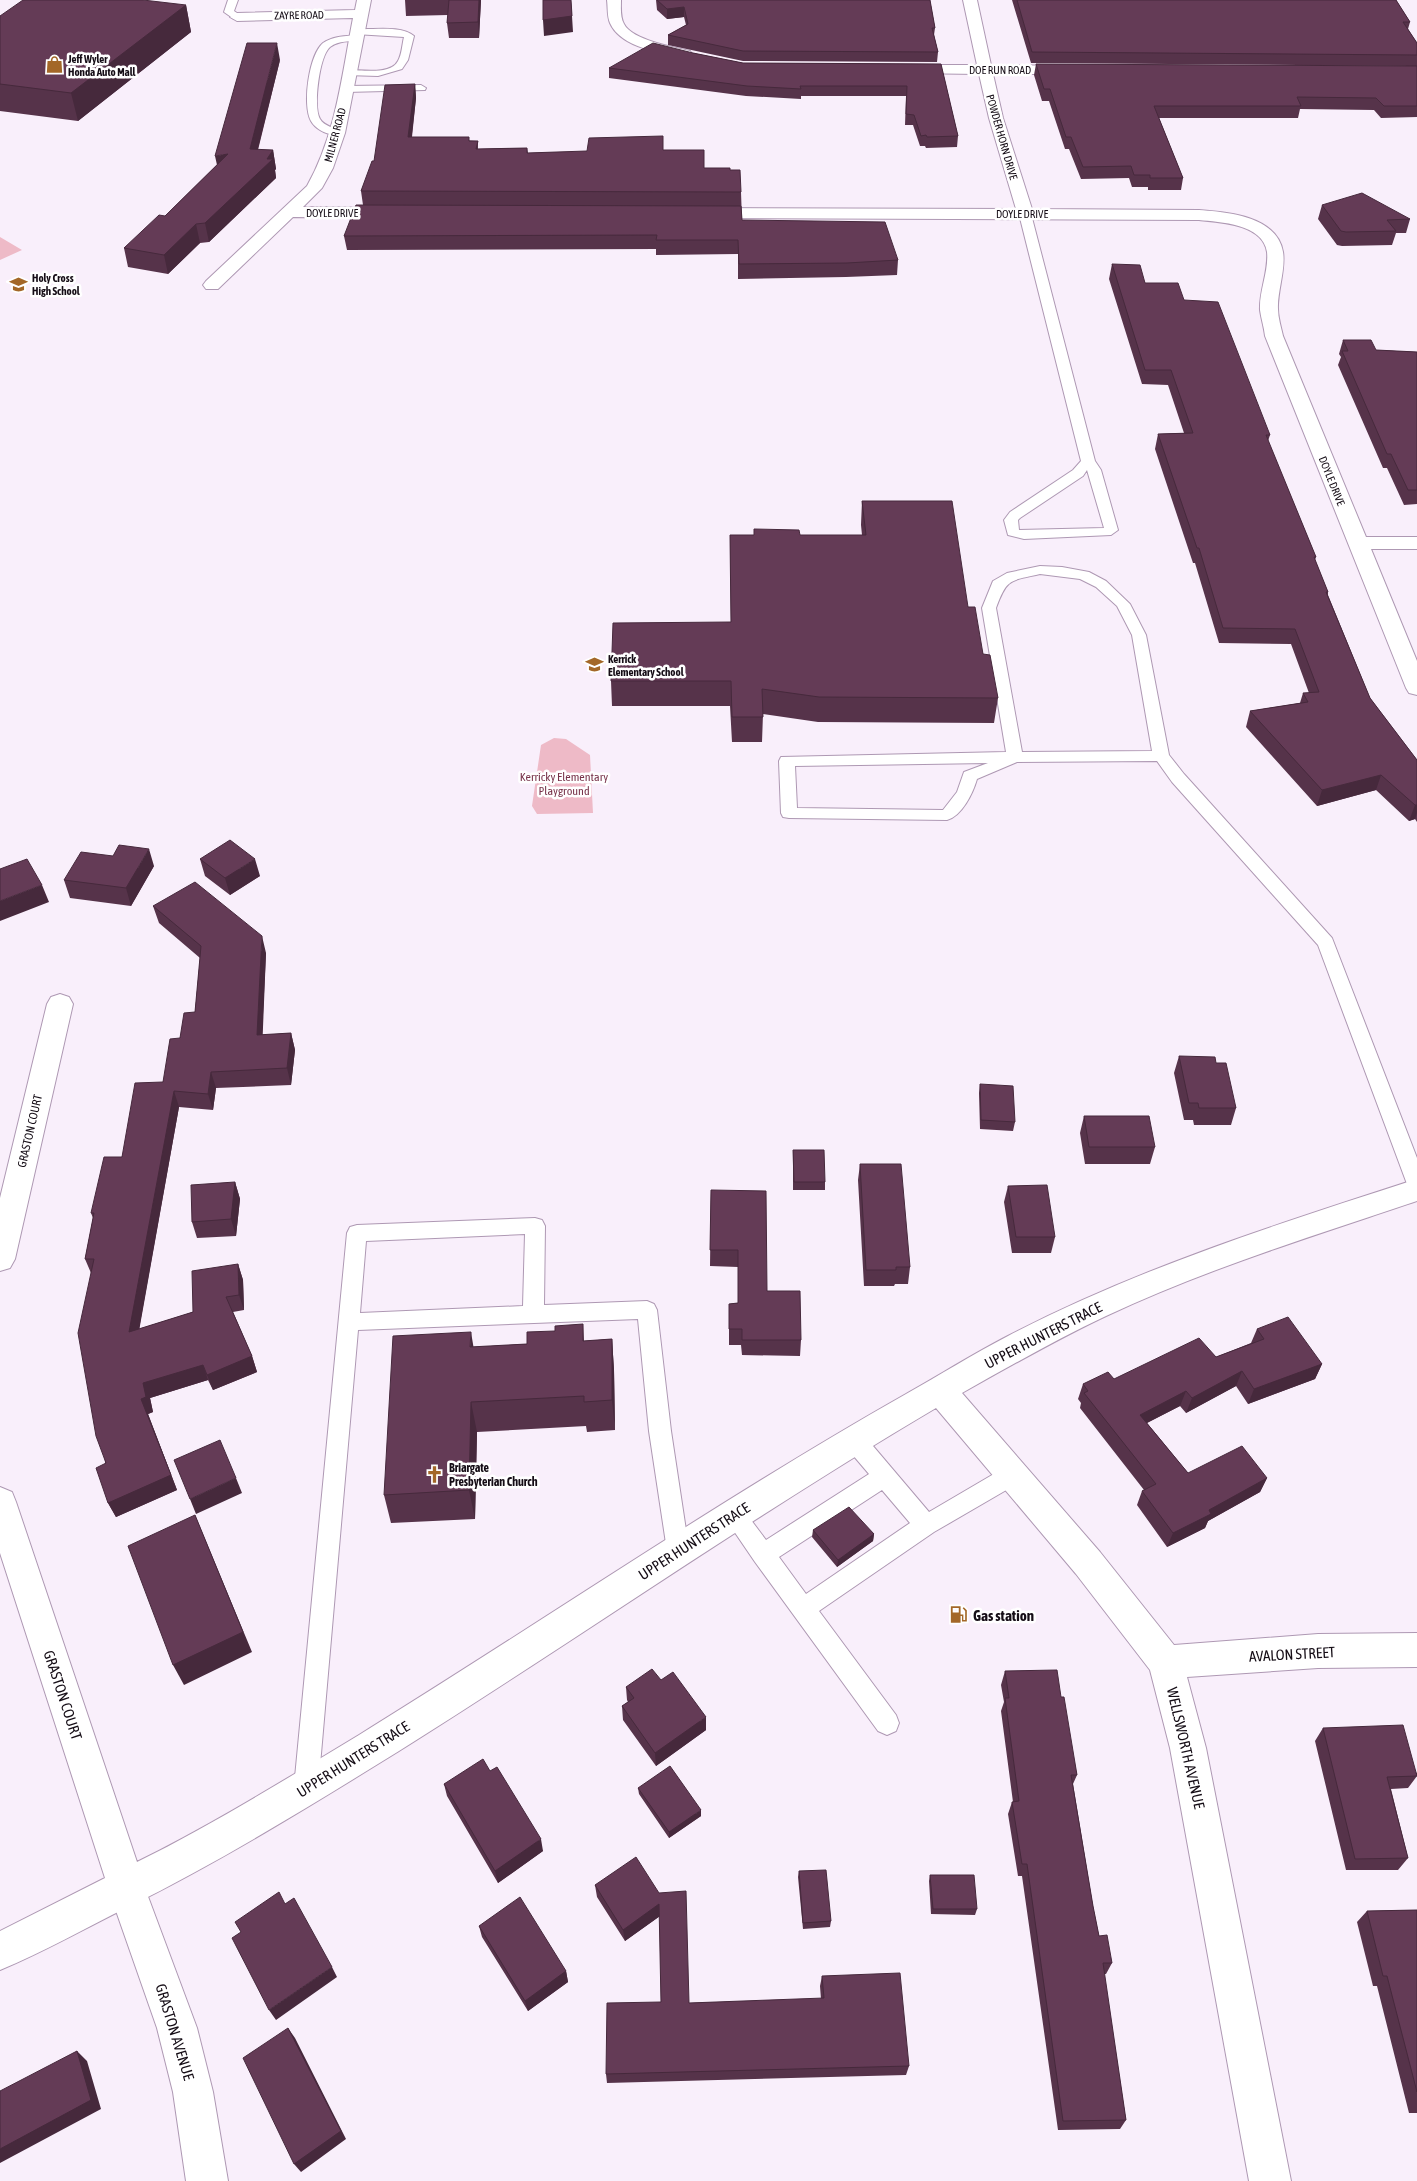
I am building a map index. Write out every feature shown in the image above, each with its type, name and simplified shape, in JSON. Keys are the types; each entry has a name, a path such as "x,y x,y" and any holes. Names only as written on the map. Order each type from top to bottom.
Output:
{"street":[{"path":"614,0 616,22 623,31 639,41 696,57"},
{"name":"POWDER HORN DRIVE","path":"970,0 996,118 1025,214"},
{"name":"ZAYRE ROAD","path":"237,17 363,7"},
{"name":"MILNER ROAD","path":"212,285 314,188 325,168 337,133 363,7"},
{"name":"DOE RUN ROAD","path":"894,69 1083,70"},
{"name":"DOYLE DRIVE","path":"289,212 408,213"},
{"name":"DOYLE DRIVE","path":"687,213 1218,216 1242,221 1266,234 1274,245 1275,252 1269,309 1274,336 1417,688"},
{"path":"1358,543 1417,543"},
{"name":"GRASTON COURT","path":"0,1259 60,1004"},
{"name":"UPPER HUNTERS TRACE","path":"0,1951 195,1853 306,1788 498,1669 678,1550 854,1440 1017,1346 1154,1282 1281,1235 1417,1190"},
{"name":"WELLSWORTH AVENUE","path":"940,1390 1088,1563 1166,1662 1188,1748 1270,2181"},
{"name":"GRASTON COURT","path":"0,1502 127,1888"},
{"name":"AVALON STREET","path":"1166,1662 1318,1651 1417,1650"},
{"name":"GRASTON AVENUE","path":"127,1888 177,2028 193,2092 206,2181"}],"lane":[{"path":"233,0 229,12 237,17"},
{"path":"337,133 316,122 311,113 317,64 324,48 333,42 357,35 401,33 408,36 402,64 397,69 381,72 350,73"},
{"path":"346,89 422,88"},
{"path":"1025,214 1088,461 1094,470 1111,530 1106,532 1024,535 1013,532 1011,520 1015,514 1078,472 1088,461"},
{"path":"1015,757 988,608 998,584 1012,576 1040,570 1084,575 1101,584 1123,604 1138,635 1161,756 1178,778 1326,942 1417,1184"},
{"path":"1015,757 970,776 965,793 946,815 789,813 787,761 1015,757 1161,756"},
{"path":"306,1788 357,1233 534,1226 534,1314"},
{"path":"349,1322 647,1310 660,1431 678,1550"},
{"path":"854,1440 926,1525"},
{"path":"803,1609 926,1525 1012,1474"},
{"path":"763,1555 885,1476"},
{"path":"734,1515 887,1723"}],"green space":[{"path":"0,237 22,250 0,260"},
{"name":"Kerricky Elementary Playground","path":"554,738 566,739 590,755 593,813 537,814 532,806 541,745"}],"building":[{"path":"23,0 143,0 186,5 71,93 0,84 0,16"},
{"path":"449,0 479,0 478,22 447,23"},
{"path":"543,0 571,0 572,16 543,20"},
{"path":"657,0 930,0 935,28 932,28 938,52 743,51 668,35 688,24 684,7 667,9"},
{"path":"1017,0 1396,0 1410,22 1403,22 1417,43 1417,55 1032,52"},
{"path":"247,43 277,43 250,149 273,150 267,159 273,159 205,223 196,224 164,255 124,248 159,215 165,216 228,154 215,156"},
{"path":"653,43 743,63 941,64 958,136 921,136 914,115 906,114 907,86 800,86 801,89 747,86 609,68"},
{"path":"1036,64 1417,66 1417,106 1384,106 1376,98 1297,97 1301,106 1154,106 1183,178 1150,178 1150,175 1134,175 1131,166 1083,167 1071,137 1066,137 1050,89 1044,89"},
{"path":"415,84 408,137 469,137 469,141 478,141 476,149 527,148 527,153 587,151 589,138 663,136 663,150 704,150 704,168 740,170 741,192 361,191 372,161 374,161 385,85"},
{"path":"1362,193 1410,219 1387,220 1396,231 1341,231 1322,205"},
{"path":"356,205 741,206 742,220 885,222 898,260 847,263 739,264 738,240 656,240 657,235 344,236"},
{"path":"1112,264 1140,265 1145,283 1178,283 1184,300 1218,302 1270,435 1266,435 1316,557 1314,557 1328,592 1326,592 1370,698 1417,760 1417,805 1381,775 1322,790 1250,711 1308,702 1303,693 1319,692 1295,629 1223,628 1199,548 1197,548 1158,434 1193,433 1171,370 1145,370"},
{"path":"1343,340 1371,340 1376,350 1417,352 1417,490 1408,490 1391,454 1387,454 1342,351 1348,351"},
{"name":"Kerrick Elementary School","path":"862,501 952,501 968,607 975,607 983,654 990,655 998,698 819,697 762,689 763,717 732,717 731,681 611,681 613,623 731,622 730,535 754,535 754,529 799,530 800,535 866,535"},
{"path":"230,840 255,859 225,878 200,859"},
{"path":"119,845 149,849 126,888 64,880 81,852 113,856"},
{"path":"27,859 42,885 0,901 0,869"},
{"path":"195,882 262,936 257,1035 291,1033 287,1068 211,1072 208,1094 174,1091 129,1332 193,1312 192,1271 238,1264 239,1295 226,1297 252,1356 207,1375 203,1365 143,1383 146,1397 141,1399 171,1475 108,1503 96,1468 106,1463 96,1436 78,1333 94,1259 85,1259 94,1213 91,1213 104,1157 122,1157 135,1083 163,1082 170,1039 180,1038 184,1013 195,1012 201,946 153,906"},
{"path":"1179,1056 1215,1057 1216,1063 1226,1063 1236,1108 1199,1108 1198,1103 1189,1103"},
{"path":"980,1084 1013,1086 1015,1122 981,1120"},
{"path":"1084,1116 1149,1116 1155,1147 1089,1147"},
{"path":"793,1150 824,1150 825,1182 794,1182"},
{"path":"860,1164 901,1164 910,1267 896,1267 896,1270 866,1270"},
{"path":"235,1182 231,1219 192,1222 191,1185"},
{"path":"1047,1185 1055,1237 1016,1237 1008,1186"},
{"path":"711,1190 766,1191 767,1291 800,1291 801,1340 742,1340 742,1329 729,1329 729,1304 738,1303 738,1250 710,1250"},
{"path":"1288,1317 1322,1364 1254,1389 1242,1371 1192,1398 1186,1391 1140,1415 1188,1473 1242,1446 1267,1478 1209,1510 1211,1514 1173,1533 1142,1491 1156,1484 1084,1393 1088,1391 1083,1384 1108,1372 1114,1379 1199,1338 1216,1357 1264,1339 1257,1329"},
{"name":"Briargate Presbyterian Church","path":"583,1324 583,1341 612,1339 612,1400 584,1402 584,1396 471,1402 469,1490 384,1495 393,1336 471,1332 470,1347 527,1344 527,1332 555,1331 555,1326"},
{"path":"220,1440 236,1478 190,1499 174,1460"},
{"path":"849,1507 874,1534 838,1560 813,1530"},
{"path":"195,1515 243,1632 173,1665 128,1546"},
{"path":"652,1669 661,1680 673,1672 706,1717 655,1753 622,1706 634,1698 626,1687"},
{"path":"1057,1670 1061,1697 1064,1697 1077,1775 1071,1775 1093,1906 1099,1936 1107,1935 1112,1963 1103,1963 1126,2120 1063,2121 1027,1864 1022,1864 1012,1802 1019,1801 1005,1698 1009,1698 1005,1671"},
{"path":"1403,1725 1417,1776 1387,1777 1408,1858 1355,1859 1323,1728"},
{"path":"483,1759 490,1771 497,1767 541,1839 495,1871 444,1784"},
{"path":"670,1766 701,1810 669,1832 638,1788"},
{"path":"636,1857 659,1893 686,1891 689,2003 824,1998 822,1976 900,1973 909,2066 606,2074 607,2003 661,2002 659,1904 623,1930 595,1885"},
{"path":"826,1870 831,1921 803,1923 799,1871"},
{"path":"930,1875 974,1875 977,1909 933,1909"},
{"path":"279,1892 285,1904 294,1898 332,1967 269,2010 232,1938 241,1932 235,1922"},
{"path":"520,1897 566,1971 525,2001 479,1926"},
{"path":"1417,1910 1417,2092 1387,1976 1383,1976 1367,1911"},
{"path":"288,2028 341,2131 294,2164 243,2058"},
{"path":"77,2051 91,2100 0,2149 0,2091"}],"place":[{"name":"Jeff Wyler Honda Auto Mall","path":"54,65"},
{"name":"Holy Cross High School","path":"18,284"},
{"name":"Kerrick Elementary School","path":"594,665"},
{"name":"Briargate Presbyterian Church","path":"435,1475"},
{"name":"Gas station","path":"959,1615"}]}
